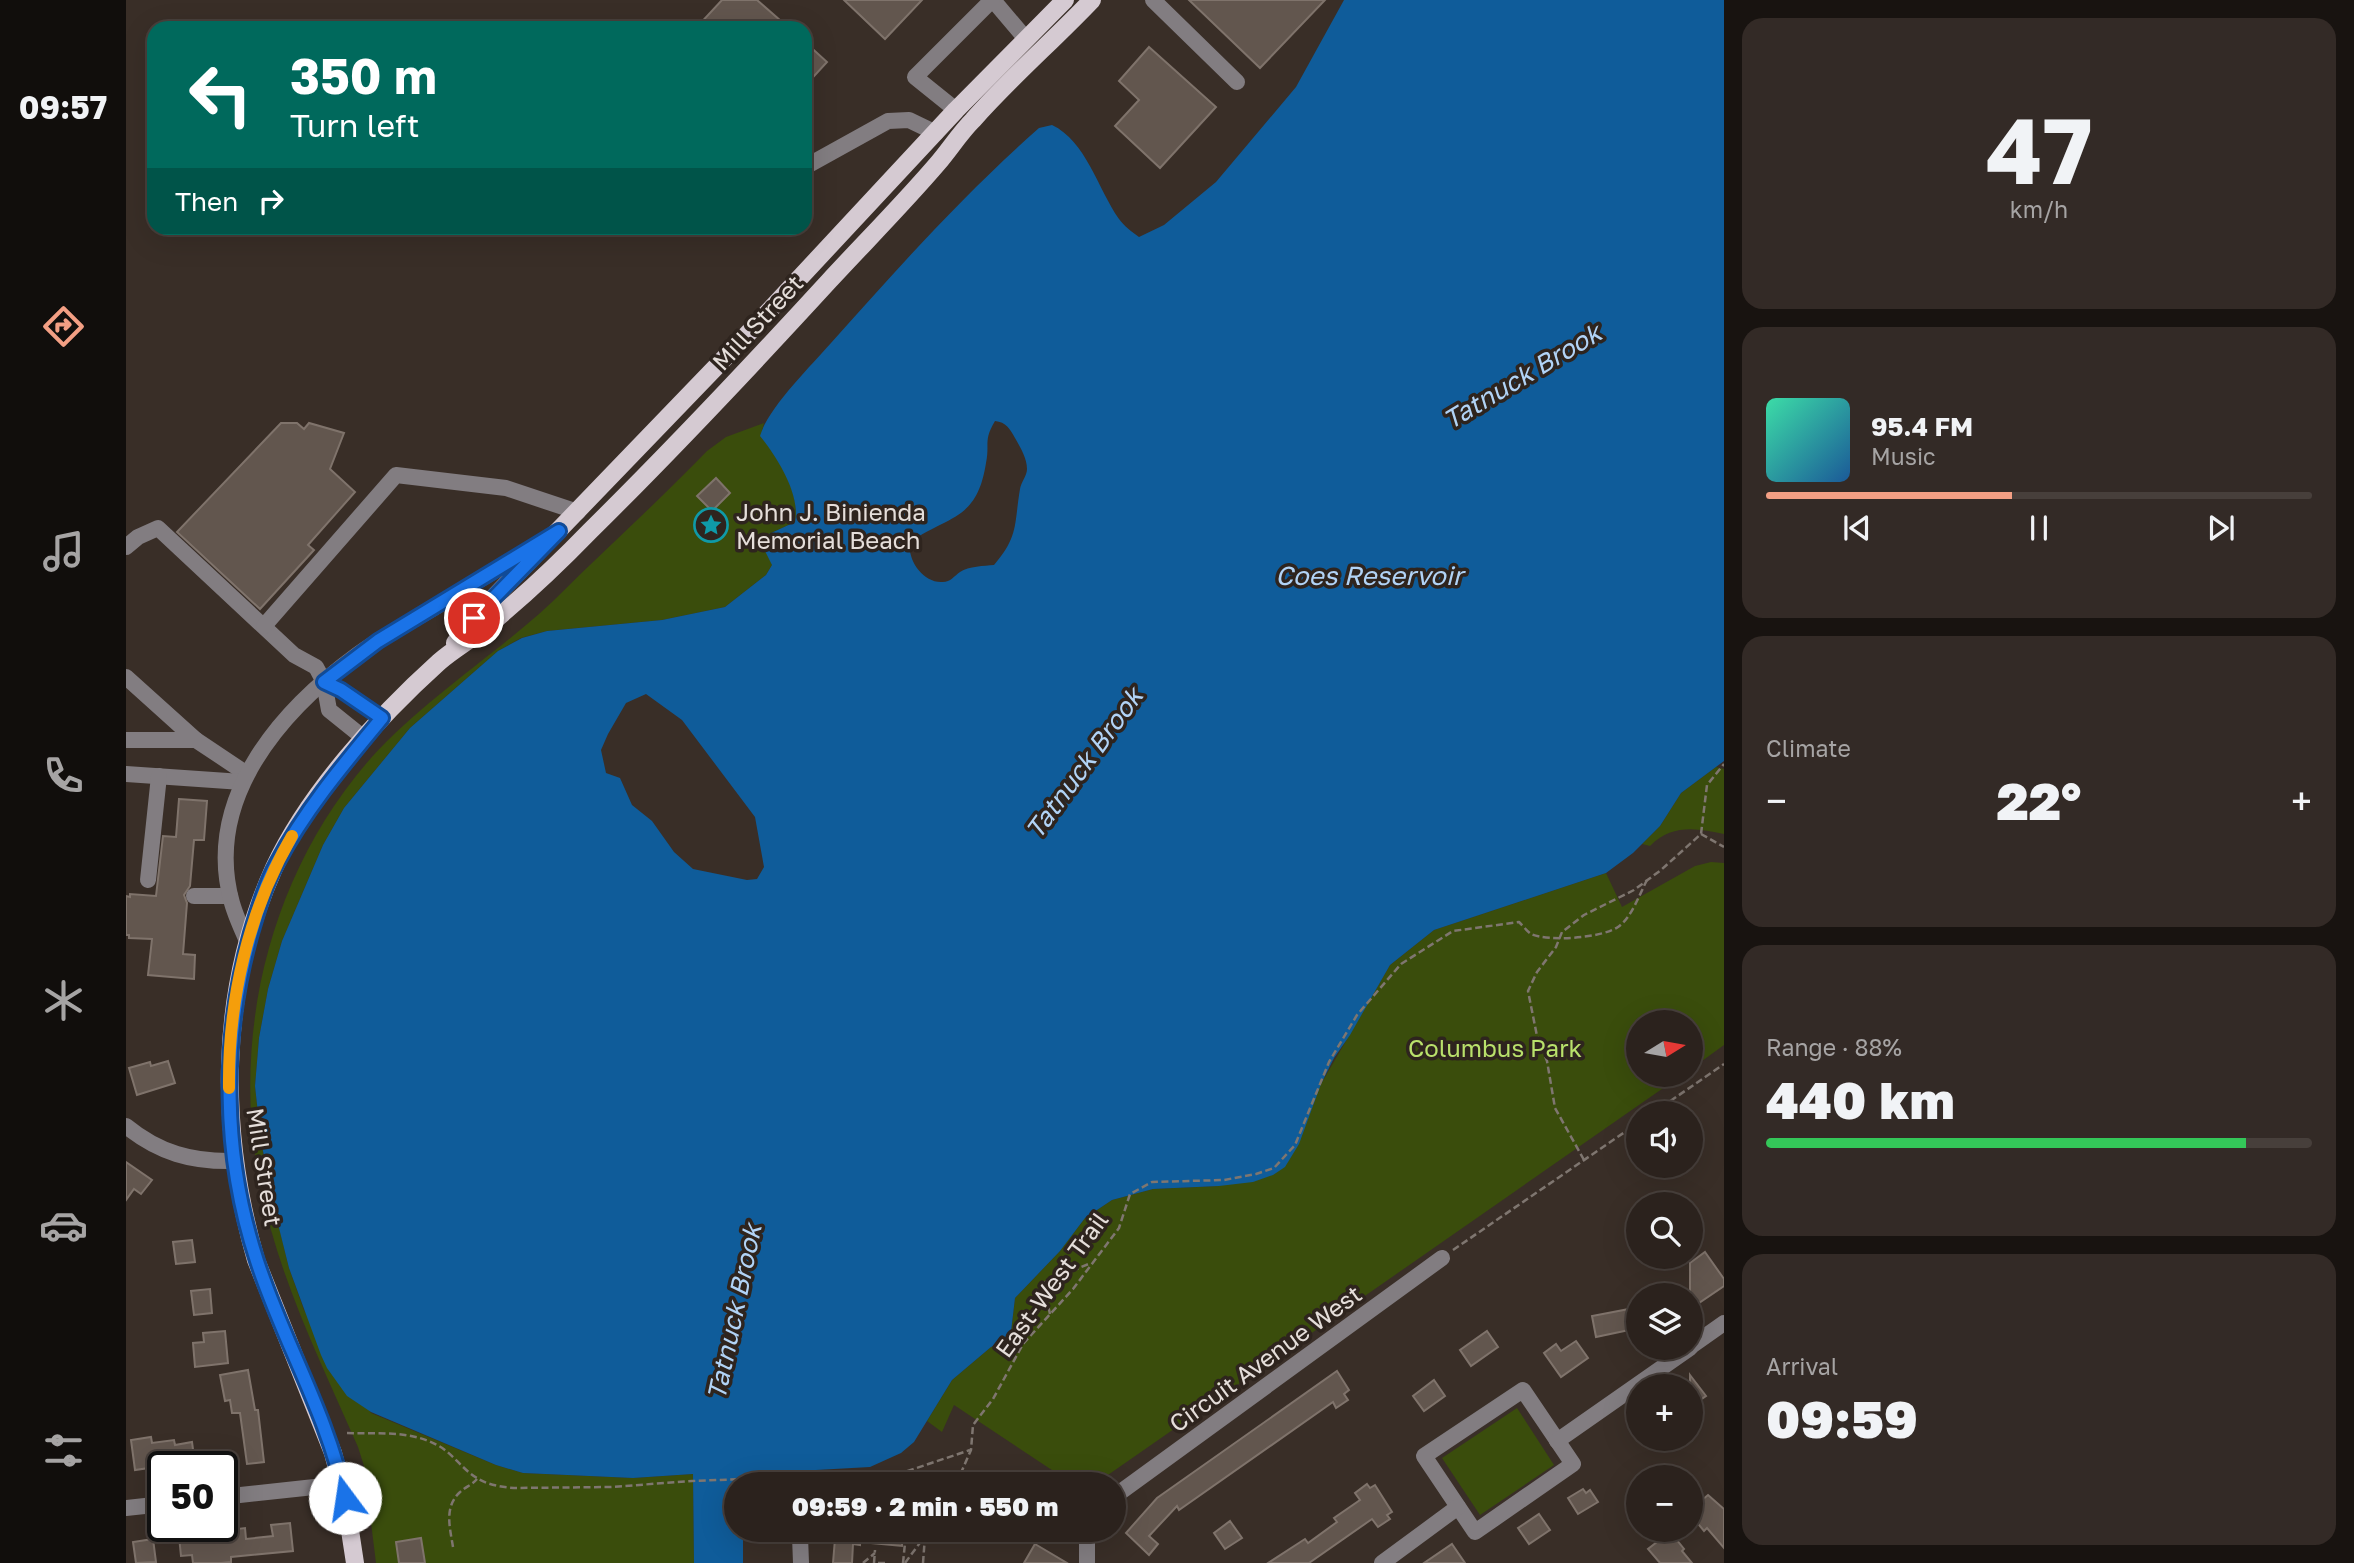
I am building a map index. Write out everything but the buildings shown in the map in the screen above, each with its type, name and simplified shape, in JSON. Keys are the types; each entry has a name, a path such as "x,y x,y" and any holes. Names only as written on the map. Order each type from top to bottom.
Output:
{"main road":[{"name":"Mill Street","path":"442,660 474,618 578,512 956,110 1065,0"},
{"name":"Mill Street","path":"355,1563 342,1484 320,1416 256,1260 234,1161 229,1064 233,1016 256,914 275,866 329,782 382,718 442,660 490,625 597,524 816,295 938,163 972,120 1092,0"},
{"path":"1045,23 1051,42"}],"street":[{"path":"956,110 915,77 992,0 1026,39"},
{"path":"1159,2 1237,82"},
{"path":"812,163 888,121 909,120 936,133"},
{"path":"264,626 396,475 506,488 578,512"},
{"path":"126,547 138,537 158,528 294,655 316,667 324,682 328,710 365,739"},
{"path":"248,943 230,896 226,866 227,838 235,798 260,752 324,682 378,641 559,531"},
{"path":"126,677 196,740 245,778"},
{"path":"324,682 341,690 382,718"},
{"path":"126,740 196,740"},
{"path":"126,774 245,778"},
{"path":"148,880 159,776"},
{"path":"194,896 230,896"},
{"path":"126,1126 138,1136 170,1153 197,1160 234,1161"},
{"name":"Circuit Avenue West","path":"1126,1488 1442,1258"},
{"path":"1703,1338 1724,1323"},
{"path":"1557,1441 1672,1360"},
{"path":"1523,1390 1573,1464 1475,1532 1458,1507 1424,1456 1523,1390"},
{"path":"238,1495 342,1484"},
{"path":"126,1508 147,1506"},
{"path":"1382,1563 1458,1507"},
{"path":"800,1542 801,1563"},
{"path":"1087,1542 1087,1563"}],"path":[{"path":"1584,1160 1555,1108 1547,1061 1537,1036 1528,991 1537,972 1556,947 1562,932 1584,915 1634,890 1701,834 1707,785 1724,764"},
{"path":"1701,834 1724,847"},
{"path":"1559,938 1574,939 1597,935 1618,927 1633,909 1647,880"},
{"name":"East-West Trail","path":"961,1472 971,1450 973,1425 993,1399 1023,1344 1073,1289 1119,1228 1130,1194 1152,1182 1224,1180 1274,1168 1295,1145 1329,1062 1357,1014 1401,964 1453,931 1519,922 1532,934 1559,938"},
{"path":"1670,1101 1724,1064"},
{"path":"1442,1258 1626,1131"},
{"path":"1050,1314 1043,1283 1091,1263"},
{"path":"347,1433 409,1435 424,1440 440,1447 477,1479 500,1487 611,1487 724,1479"},
{"path":"905,1472 971,1450"},
{"path":"453,1547 449,1520 451,1505 457,1495 477,1479"},
{"path":"904,1563 905,1542"},
{"path":"904,1563 920,1542"},
{"path":"923,1563 925,1542"},
{"path":"863,1563 875,1551 875,1562 888,1563"}],"green space":[{"path":"764,423 761,436 787,476 796,511 795,522 769,534 772,565 766,575 725,607 662,620 547,631 521,638 498,651 410,728 344,808 323,845 282,941 268,989 259,1038 255,1086 268,1181 289,1268 304,1310 371,1413 496,1465 523,1473 633,1478 693,1474 694,1563 376,1563 364,1466 289,1286 271,1230 257,1169 251,1106 252,1043 261,981 277,921 301,863 333,808 371,758 390,738 539,614 707,451 726,437"},
{"path":"1716,767 1724,769 1724,834 1704,830 1676,831 1650,846 1642,844 1660,826 1681,793"},
{"name":"Columbus Park","path":"1711,862 1724,863 1724,1045 1703,1060 1703,1010 1626,1010 1626,1087 1665,1087 1645,1101 1626,1101 1626,1114 1112,1472 1055,1472 954,1405 942,1432 927,1421 952,1380 991,1347 1003,1342 1011,1332 1015,1298 1060,1251 1085,1218 1112,1200 1153,1189 1219,1186 1321,1084 1390,965 1434,930 1606,873 1622,907 1695,866"},
{"path":"1517,1408 1554,1465 1480,1515 1442,1458"}],"water":[{"name":"Coes Reservoir","path":"1344,0 1724,0 1724,761 1681,793 1660,826 1633,853 1606,873 1434,930 1390,965 1334,1058 1321,1084 1299,1144 1285,1167 1273,1175 1253,1182 1153,1189 1112,1200 1085,1218 1060,1251 1015,1298 1011,1332 1003,1342 991,1347 952,1380 914,1442 901,1453 870,1467 724,1472 724,1542 743,1542 743,1563 694,1563 693,1474 633,1478 523,1473 496,1465 371,1412 347,1396 321,1355 289,1268 261,1141 255,1086 259,1038 268,989 282,941 323,845 344,808 410,728 498,651 522,638 547,631 662,620 725,607 766,575 772,565 764,549 769,534 795,522 796,511 786,477 760,436 764,425 801,376 881,287 984,179 1039,128 1052,125 1074,142 1119,219 1139,237 1164,225 1216,182 1296,87","holes":["995,421 1009,429 1027,465 1012,537 994,565 968,569 947,581 934,581 922,574 913,562 910,542 959,514 976,496 986,463 989,433","646,694 682,720 755,817 764,867 757,879 747,880 693,869 674,852 652,821 632,805 620,778 606,773 601,750 626,703"]}],"slow traffic":[{"path":"229,1088 233,1016 242,965 256,914 275,866 292,836"}],"place":[{"name":"John J. Binienda Memorial Beach","path":"711,525"}],"route":[{"path":"345,1498 320,1416 262,1276 247,1228 234,1161 230,1113 229,1064 233,1016 242,965 256,914 275,866 300,823 329,782 382,718 341,690 324,682 359,653 559,531 474,618"}],"water label":[{"name":"Tatnuck Brook","path":"1522,376"},
{"name":"Tatnuck Brook","path":"1084,763"},
{"name":"Tatnuck Brook","path":"734,1312"}]}
